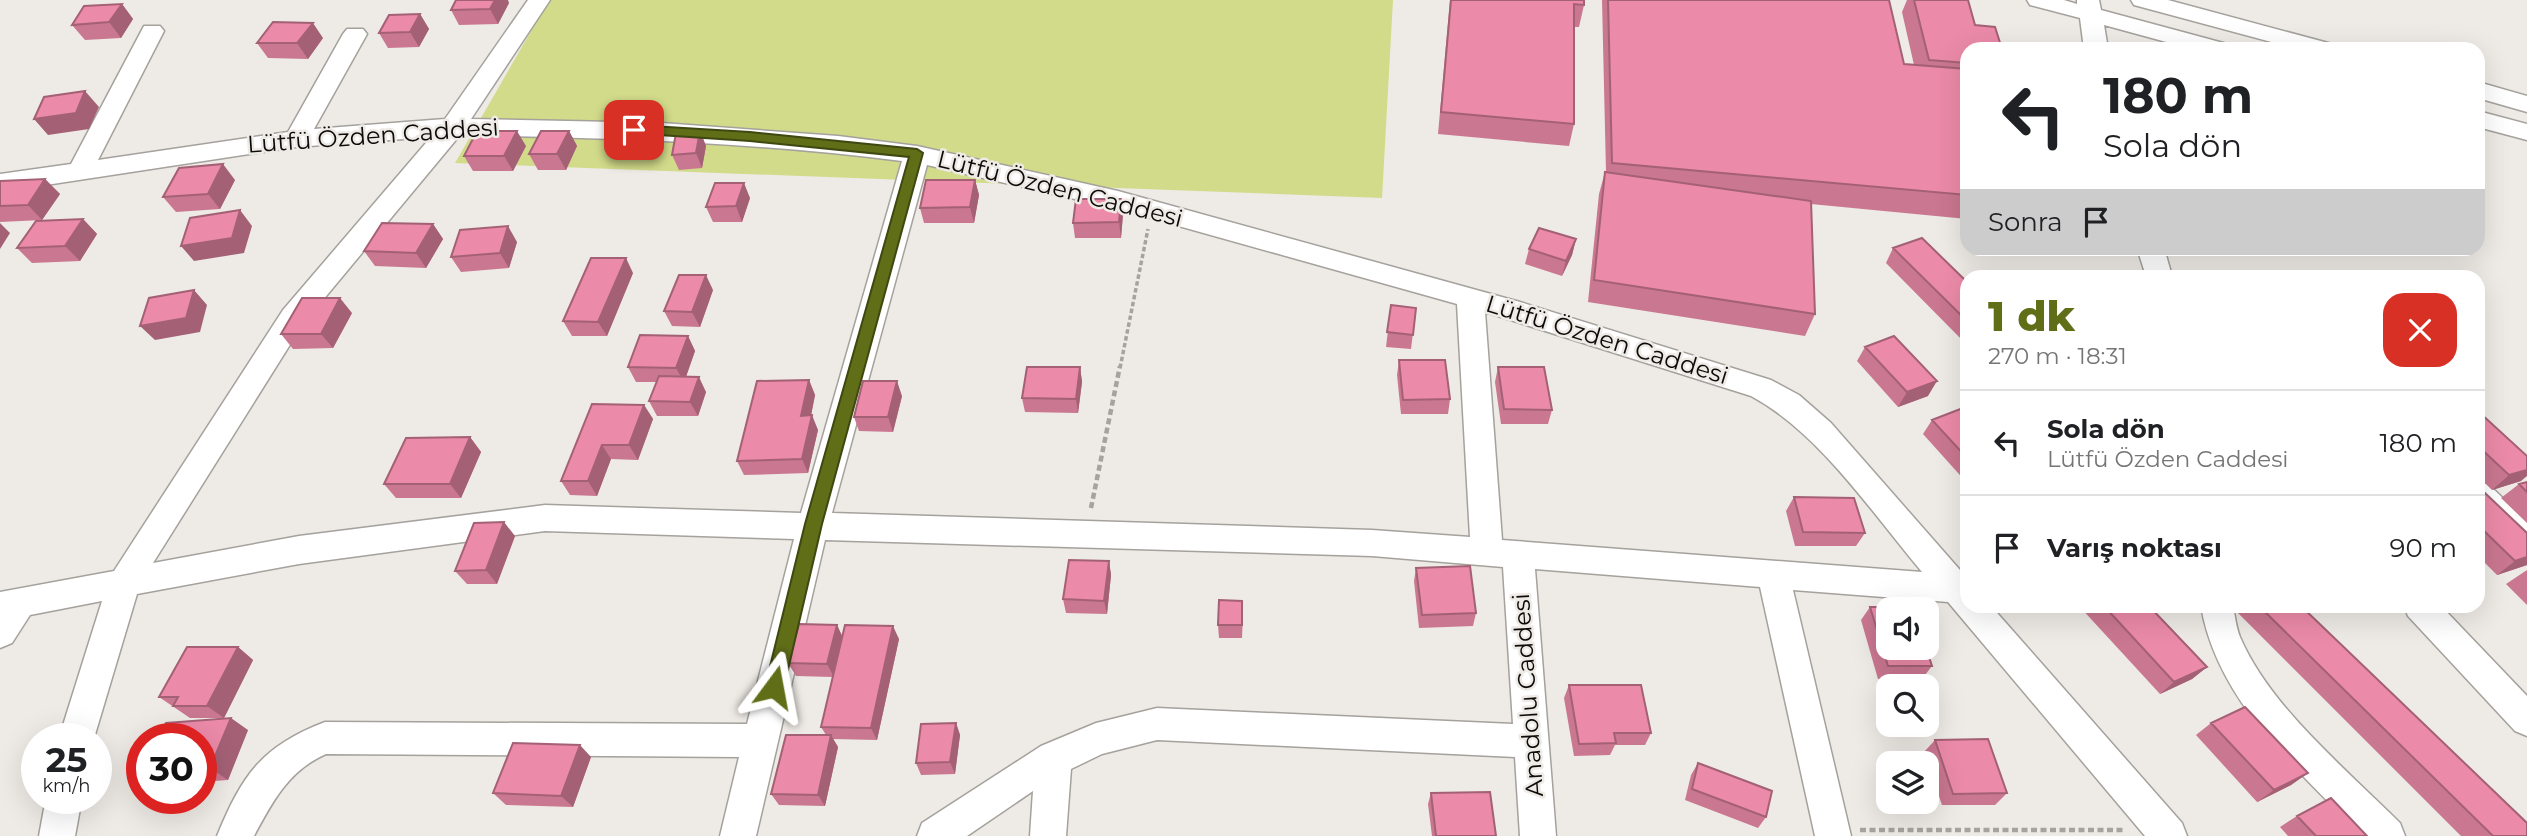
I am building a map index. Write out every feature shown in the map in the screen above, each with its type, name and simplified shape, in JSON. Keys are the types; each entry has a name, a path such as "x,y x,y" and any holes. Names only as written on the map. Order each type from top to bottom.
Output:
{"street":[{"path":"81,723 101,651 125,581 293,317 453,127 539,0"},
{"path":"2038,0 2089,7 2197,42"},
{"path":"2142,0 2298,42"},
{"path":"2089,7 2095,42"},
{"path":"81,169 152,31"},
{"path":"296,139 355,34"},
{"path":"2485,92 2527,104"},
{"path":"2485,121 2527,132"},
{"name":"Lütfü Özden Caddesi","path":"0,183 296,139 453,127 662,131 838,144 917,153 1152,210 1471,298 1746,382 1789,403 1820,431 1960,593"},
{"path":"738,836 813,524 917,153"},
{"name":"Anadolu Caddesi","path":"1471,298 1503,553 1531,741 1538,836"},
{"path":"2485,501 2527,541"},
{"path":"0,633 10,604 324,547 545,519 813,524 1372,543 1773,575 1960,598"},
{"path":"1773,575 1832,833"},
{"name":"Lütfü Özden Caddesi","path":"1977,613 2166,833"},
{"path":"2218,613 2220,631 2254,695 2386,836"},
{"path":"2427,613 2527,720"},
{"path":"935,836 1054,758 1107,734 1157,724 1531,741"},
{"path":"235,836 270,772 293,752 325,738 761,741"},
{"path":"1048,836 1054,758"},
{"path":"57,836 61,814"}],"path":[{"path":"1086,533 1152,210"},
{"path":"1832,833 2166,833"}],"green space":[{"path":"549,0 1393,0 1382,198 455,163"}],"building":[{"path":"456,0 495,0 490,9 451,10"},
{"path":"1451,0 1584,0 1584,5 1574,4 1574,124 1441,112"},
{"path":"1608,0 1889,0 1904,64 1960,68 1960,194 1612,163"},
{"path":"1914,0 1968,0 1975,25 1995,27 2000,42 1960,42 1960,62 1929,60"},
{"path":"122,4 109,22 72,25 84,6"},
{"path":"420,14 410,32 379,33 389,15"},
{"path":"273,22 313,23 297,43 257,43"},
{"path":"85,91 76,113 34,119 44,97"},
{"path":"477,131 517,131 504,156 464,156"},
{"path":"541,131 569,131 557,154 529,154"},
{"path":"700,131 696,153 672,155 676,133"},
{"path":"223,164 208,194 163,197 179,168"},
{"path":"1605,172 1811,201 1815,314 1594,280"},
{"path":"45,179 28,205 0,206 0,181"},
{"path":"926,180 975,180 970,207 920,208"},
{"path":"715,183 744,183 736,206 706,207"},
{"path":"1076,199 1121,199 1119,222 1073,223"},
{"path":"240,210 232,238 181,246 190,218"},
{"path":"83,219 65,246 17,248 36,221"},
{"path":"382,223 433,224 416,253 364,251"},
{"path":"508,226 500,253 451,257 460,230"},
{"path":"1539,228 1576,239 1566,261 1529,249"},
{"path":"1922,238 1960,275 1960,314 1893,248"},
{"path":"591,258 626,258 598,322 563,321"},
{"path":"679,275 706,275 692,312 664,311"},
{"path":"194,290 186,318 140,326 149,298"},
{"path":"302,298 340,298 321,334 281,334"},
{"path":"1391,305 1416,308 1413,335 1387,332"},
{"path":"640,335 688,336 676,368 628,367"},
{"path":"1894,336 1937,381 1907,392 1865,347"},
{"path":"1399,360 1445,360 1450,399 1403,400"},
{"path":"1027,367 1080,367 1076,399 1022,398"},
{"path":"1498,367 1544,367 1552,410 1504,409"},
{"path":"659,376 699,377 690,402 649,401"},
{"path":"809,380 801,416 812,415 802,459 737,461 757,381"},
{"path":"863,381 897,381 888,417 854,417"},
{"path":"592,404 644,405 629,445 602,445 588,481 561,481"},
{"path":"1960,409 1960,450 1932,420"},
{"path":"2485,418 2527,456 2527,470 2509,475 2485,453"},
{"path":"470,437 450,484 384,484 406,438"},
{"path":"2527,482 2527,492 2519,484"},
{"path":"2485,493 2527,533 2527,557 2515,561 2485,532"},
{"path":"1794,497 1854,498 1865,533 1803,532"},
{"path":"504,522 486,570 455,571 474,523"},
{"path":"1069,560 1109,561 1104,601 1063,599"},
{"path":"1470,566 1476,613 1422,615 1416,568"},
{"path":"1219,600 1242,601 1242,625 1218,625"},
{"path":"1870,607 1876,607 1876,627"},
{"path":"2110,613 2156,613 2207,667 2174,682"},
{"path":"2266,613 2308,613 2527,823 2527,836 2493,836"},
{"path":"799,624 837,625 827,664 788,663"},
{"path":"845,625 893,626 871,728 821,727"},
{"path":"187,647 238,647 207,706 173,706 178,697 159,697"},
{"path":"1886,660 1930,660 1932,666 1888,666"},
{"path":"1569,685 1641,685 1651,733 1614,733 1616,743 1579,744"},
{"path":"2245,707 2308,773 2274,790 2211,723"},
{"path":"231,718 217,751 217,723 166,723"},
{"path":"956,723 950,762 916,763 921,724"},
{"path":"786,735 831,735 818,795 771,794"},
{"path":"1988,739 2007,793 1953,794 1935,740"},
{"path":"513,743 580,745 561,796 493,793"},
{"path":"1698,763 1772,791 1766,817 1692,789"},
{"path":"1490,792 1496,836 1436,836 1431,793"},
{"path":"2331,798 2367,836 2316,836 2297,816"}],"route":[{"path":"634,130 750,136 917,153 813,524 774,687"}]}
